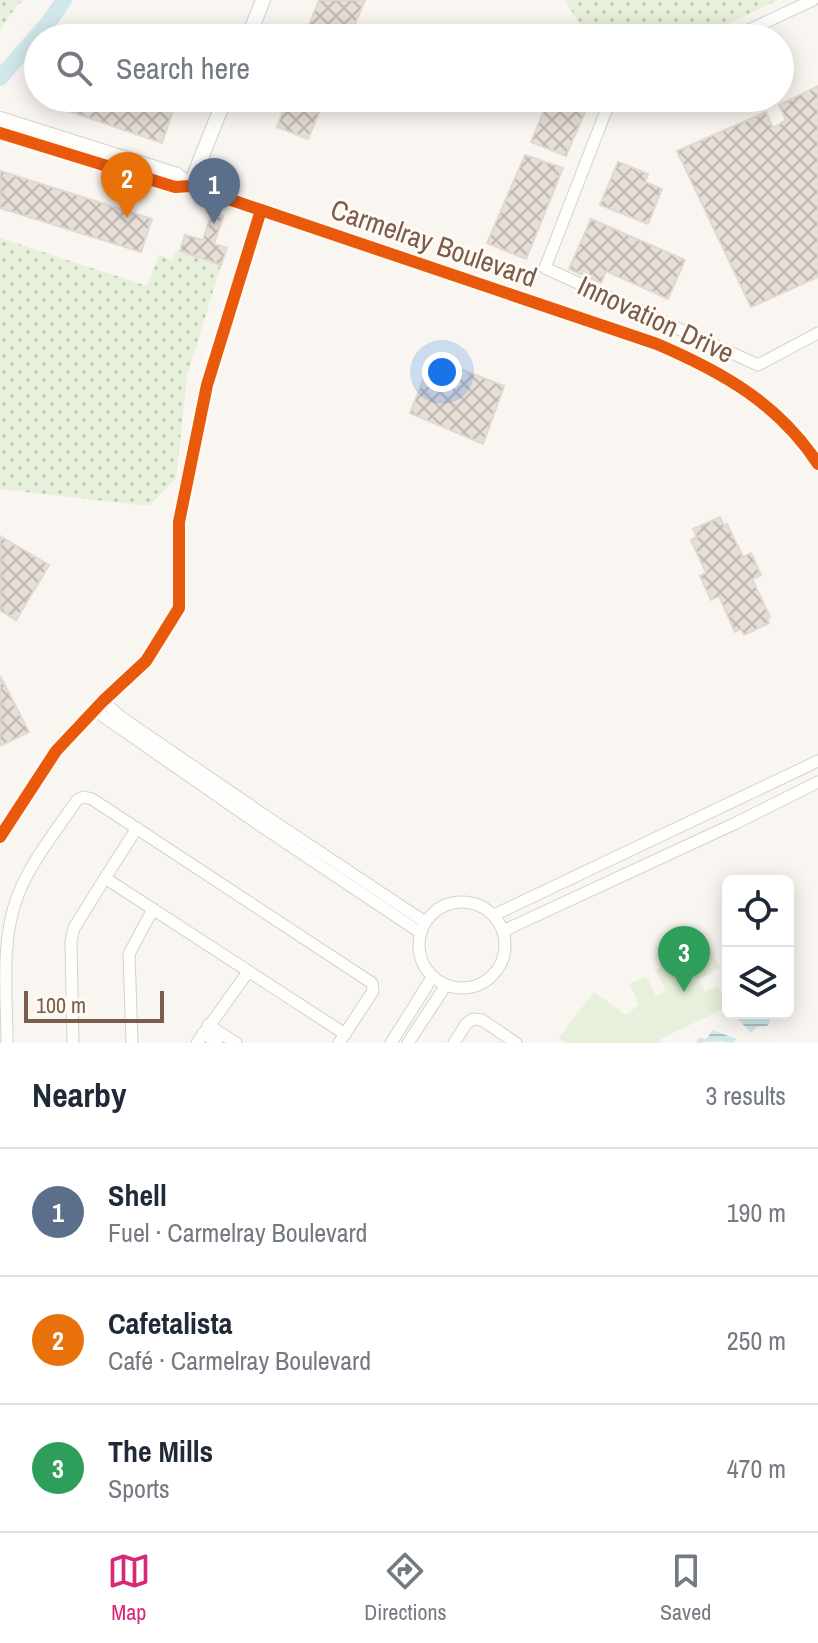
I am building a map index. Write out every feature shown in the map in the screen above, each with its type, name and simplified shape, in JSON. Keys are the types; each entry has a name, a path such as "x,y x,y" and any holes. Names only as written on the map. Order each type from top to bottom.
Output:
{"street":[{"path":"254,24 263,0"},
{"path":"762,24 813,0"},
{"path":"190,186 219,112"},
{"name":"Innovation Drive","path":"606,112 545,268 758,365 818,333"},
{"name":"Carmelray Boulevard","path":"3,127 177,175 190,186 657,344 711,367 747,390 804,443 818,464"},
{"path":"0,837 56,751 98,705 146,661 179,608 179,522 207,385 261,210"},
{"path":"98,705 121,717 423,927"},
{"path":"494,915 818,761"},
{"path":"503,931 818,782"},
{"path":"7,1043 7,940 11,916 25,879 77,800 84,797 137,828 372,983 373,991 342,1039 248,972 105,878"},
{"path":"73,1043 71,941 74,928 137,828"},
{"path":"632,850 640,866"},
{"path":"599,865 606,882"},
{"path":"466,902 481,906 494,915 503,931 505,947 501,962 492,976 463,988 446,985 433,976 423,963 419,948 423,927 436,910 450,903 466,902"},
{"path":"132,1043 129,954 153,909"},
{"path":"203,1034 248,972"},
{"path":"391,1043 433,976"},
{"path":"408,1043 446,985"},
{"path":"454,1043 473,1019 482,1020 516,1043"},
{"path":"203,1034 217,1043"},
{"path":"203,1034 236,1043"}],"green space":[{"path":"0,0 24,0 0,30"},
{"path":"565,0 778,0 727,24 580,24"},
{"path":"0,238 147,286 159,255 172,260 176,250 221,265 187,376 176,478 149,506 0,489"},
{"path":"708,942 720,968 699,979 705,992 718,986 722,994 722,1010 662,1038 658,1043 567,1043 559,1038 594,992 626,1015 639,1005 630,984 646,976 656,996 666,990 655,970"}],"water":[{"path":"738,1019 770,1019 767,1026 757,1027 751,1033"},
{"path":"713,1030 736,1039 733,1043 696,1043 699,1038 706,1039"}],"building":[{"path":"319,0 365,0 355,24 310,24"},
{"path":"818,86 818,277 751,307 677,151 766,112 773,128 786,120 782,112 794,112 794,98"},
{"path":"72,112 172,112 162,143"},
{"path":"283,112 319,112 308,139 277,127"},
{"path":"543,112 585,112 566,156 531,142"},
{"path":"525,155 563,168 526,259 487,243"},
{"path":"618,162 648,174 645,182 662,189 648,224 600,205"},
{"path":"0,171 152,219 141,252 0,208"},
{"path":"212,212 223,216 214,244 227,248 221,265 180,251 185,235 203,240"},
{"path":"591,219 685,260 668,299 606,271 601,283 569,269"},
{"path":"432,358 504,386 483,444 410,413"},
{"path":"720,517 724,526 727,524 743,557 751,553 761,575 752,579 770,617 767,618 769,623 744,635 741,629 735,632 719,596 711,600 700,576 706,573 691,540 697,537 693,529"},
{"path":"0,536 49,565 16,620 0,610"},
{"path":"0,676 29,732 0,746"}],"waterway":[{"path":"47,24 64,0"},
{"path":"0,78 24,50"}],"cycle path":[{"path":"0,133 175,187 190,186 657,344 704,366 747,392 785,423 818,464"},
{"path":"0,837 56,751 146,661 179,608 179,522 207,385 261,210"}],"place":[{"name":"Cafetalista","path":"127,218"},
{"name":"Shell","path":"214,224"},
{"name":"The Mills","path":"684,992"}]}
